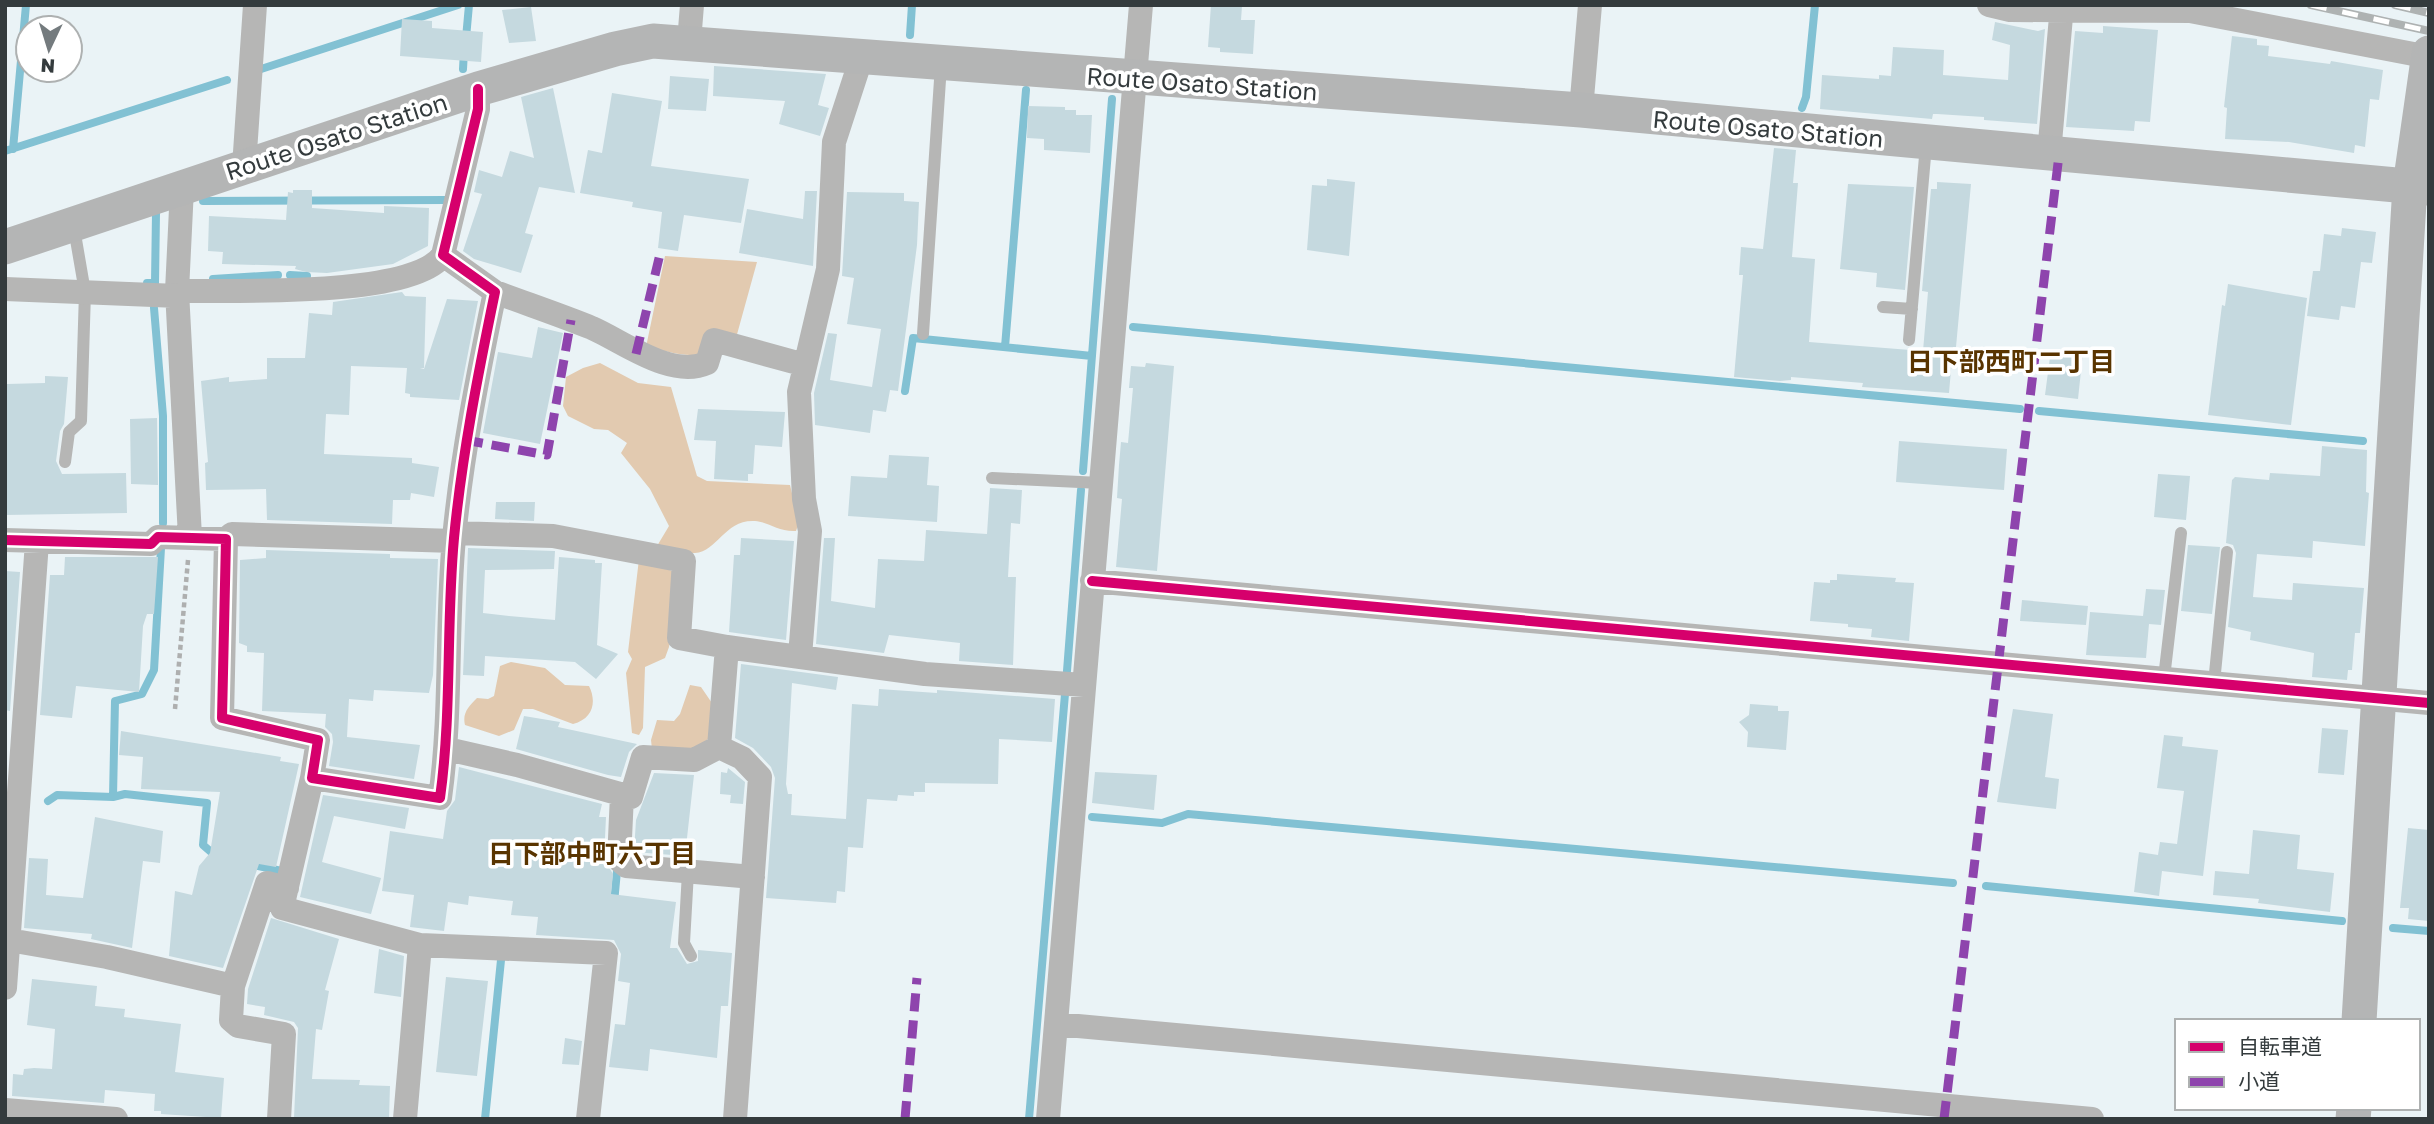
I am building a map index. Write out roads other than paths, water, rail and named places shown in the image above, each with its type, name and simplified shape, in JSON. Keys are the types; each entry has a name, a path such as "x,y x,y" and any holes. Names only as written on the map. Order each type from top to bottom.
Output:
{"main road":[{"name":"Route Osato Station","path":"5,247 478,89 615,49 653,41 689,41 1134,79 1581,110 2420,187"},
{"path":"2359,1019 2379,698 2429,55"}],"street":[{"path":"244,167 255,5"},
{"path":"689,41 692,5"},
{"path":"1048,1119 1141,5"},
{"path":"1581,110 1590,5"},
{"path":"1989,5 2010,10 2062,8 2190,11 2429,55"},
{"path":"2049,154 2062,8"},
{"path":"800,656 810,531 804,499 798,425 799,392 828,268 834,142 862,56"},
{"path":"5,289 177,294 322,288 384,283 413,276 437,265 443,255 478,108 478,89"},
{"path":"181,188 177,294 190,537"},
{"path":"443,255 495,292 594,329 636,354 694,369 707,363 713,340 805,365"},
{"path":"312,778 440,798 447,749 455,537 465,440 495,292"},
{"path":"5,540 151,544 158,537 226,539 232,534 553,536 684,561 679,638 925,674 1084,685"},
{"path":"226,539 222,718 318,740 282,908 420,945 606,953 588,1119"},
{"path":"5,988 9,892 37,542"},
{"path":"1092,580 2429,703"},
{"path":"719,747 727,647"},
{"path":"447,749 517,765 631,797 643,757 694,760 719,747"},
{"path":"719,747 742,758 760,777 735,1119"},
{"path":"622,795 619,860 626,866 752,877"},
{"path":"279,1119 284,1034 238,1026 231,1020 233,986 267,883 287,888"},
{"path":"9,940 107,957 233,986"},
{"path":"405,1119 420,945"},
{"path":"1056,1024 2092,1119"},
{"path":"5,1110 116,1119"}],"lane":[{"path":"923,334 941,62"},
{"path":"1909,340 1926,142"},
{"path":"65,462 69,432 81,421 85,292 74,224"},
{"path":"1883,307 1912,309"},
{"path":"992,478 1101,483"},
{"path":"2164,678 2181,533"},
{"path":"2214,683 2227,552"},
{"path":"688,872 684,943 691,956"}],"waterway":[{"path":"13,149 26,5"},
{"path":"258,70 458,5"},
{"path":"466,38 469,5"},
{"path":"910,35 912,5"},
{"path":"1802,108 1806,97 1815,5"},
{"path":"463,69 464,51"},
{"path":"5,151 227,80"},
{"path":"1005,347 1026,90"},
{"path":"1083,471 1112,99"},
{"path":"203,201 447,200"},
{"path":"147,283 155,283 156,213"},
{"path":"213,279 278,275"},
{"path":"290,275 307,276"},
{"path":"154,308 163,416 163,523"},
{"path":"1133,327 2020,409"},
{"path":"905,391 913,338 1092,356"},
{"path":"2039,411 2363,441"},
{"path":"1067,671 1081,490"},
{"path":"48,801 57,795 113,797 115,701 142,694 154,670 161,548"},
{"path":"1029,1119 1065,694"},
{"path":"113,797 125,794 207,803 203,845 218,858"},
{"path":"1092,817 1162,823 1188,814 1953,883"},
{"path":"248,864 282,871"},
{"path":"614,903 617,871"},
{"path":"1986,886 2342,921"},
{"path":"2393,928 2429,931"},
{"path":"485,1119 501,960"}],"railway":[{"path":"2311,5 2429,31"},
{"path":"2395,5 2429,13"}],"district":[{"name":"日下部西町二丁目","path":"2011,361"},
{"name":"日下部中町六丁目","path":"592,853"}]}
